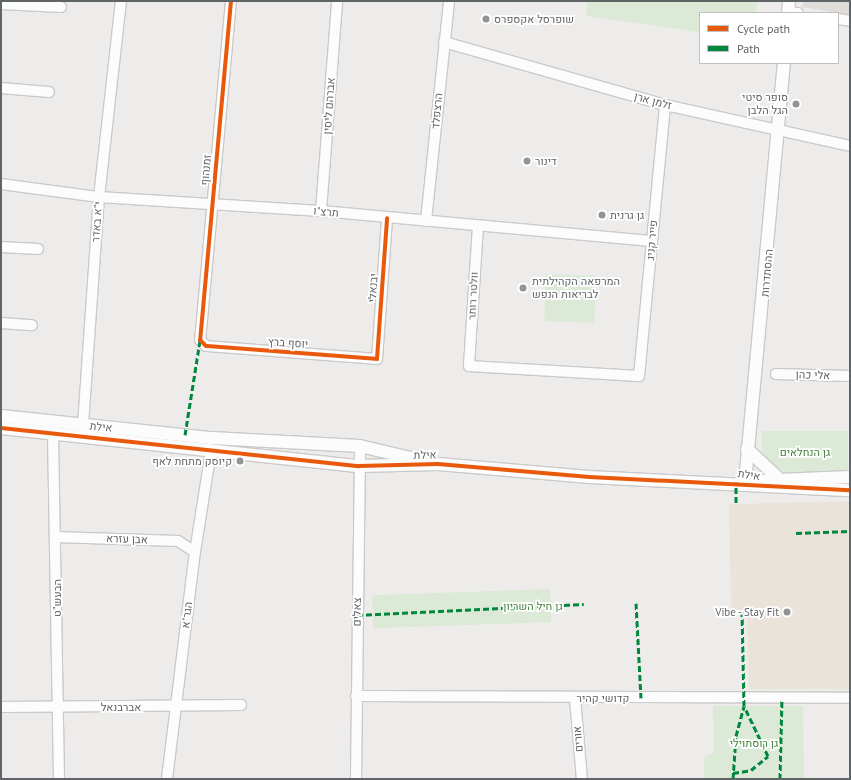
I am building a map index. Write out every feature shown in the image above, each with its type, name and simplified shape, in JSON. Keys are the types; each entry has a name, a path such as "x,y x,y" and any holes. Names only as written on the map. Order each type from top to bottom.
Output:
{"street":[{"name":"י\"א באדר","path":"83,425 99,197 121,1"},
{"name":"זמנהוף","path":"200,340 231,1"},
{"name":"אברהם ליסין","path":"321,212 337,1"},
{"name":"הרצפלד","path":"426,221 449,1"},
{"path":"1,4 61,7"},
{"path":"839,19 850,21"},
{"name":"זלמן ארן","path":"444,44 665,105 850,146"},
{"name":"ההסתדרות","path":"745,482 747,449 757,374 784,64"},
{"path":"1,88 49,92"},
{"name":"פייר קניג","path":"639,376 665,105"},
{"name":"תרצ\"ו","path":"1,184 99,197 321,212 652,241"},
{"name":"יבנאלי","path":"377,358 387,218"},
{"name":"וולטר רותר","path":"478,226 469,366 639,376"},
{"path":"1,247 38,249"},
{"path":"1,323 32,325"},
{"name":"יוסף ברץ","path":"200,340 206,346 377,358"},
{"name":"אלי כהן","path":"776,374 850,376"},
{"name":"אילת","path":"1,416 226,439 360,446 438,464"},
{"path":"41,421 53,435"},
{"path":"83,425 95,439"},
{"name":"אילת","path":"1,428 53,435 359,466 438,464 589,476 745,482 777,489 850,490"},
{"name":"הבעש\"ט","path":"53,435 56,537 59,779"},
{"path":"211,451 226,439"},
{"name":"צאלים","path":"356,779 360,446"},
{"path":"747,449 755,461 777,477"},
{"name":"הגר\"א","path":"167,779 194,552 211,451"},
{"name":"אילת","path":"745,482 777,477 850,477"},
{"name":"אבן עזרא","path":"56,537 178,541 194,552"},
{"name":"קדושי קהיר","path":"356,696 850,698"},
{"name":"אורים","path":"574,698 582,779"},
{"name":"אברבנאל","path":"1,707 241,706"}],"shaded area":[{"path":"803,1 850,1 850,15 839,12 802,7"},
{"path":"850,501 850,689 749,689 747,616 731,612 729,504"}],"green space":[{"path":"588,1 758,1 756,12 699,12 699,32 586,16"},
{"path":"546,274 596,276 594,323 544,321"},
{"name":"גן הנחלאים","path":"762,431 848,431 848,473 787,473 771,464 762,451"},
{"name":"גן חיל השריון","path":"550,589 551,622 373,628 372,595"},
{"name":"גן רוסתוילי","path":"713,706 803,706 804,779 704,779 704,757 714,752"}],"marked path":[{"path":"185,435 200,340"},
{"path":"736,482 736,503"},
{"path":"796,533 850,531"},
{"path":"636,603 641,698"},
{"path":"357,615 584,604"},
{"path":"733,779 736,736 744,706 742,612"},
{"path":"780,779 782,699"},
{"path":"733,773 751,770 768,756 744,706"}],"cycle path":[{"path":"231,1 200,340 206,346 377,359 387,218"},
{"path":"1,428 359,466 438,464 589,477 850,490"}],"place":[{"name":"שופרסל אקספרס","path":"486,19"},
{"name":"סופר סיטי הגל הלבן","path":"796,104"},
{"name":"דינור","path":"527,161"},
{"name":"גן גרנית","path":"602,215"},
{"name":"המרפאה הקהילתית לבריאות הנפש","path":"523,288"},
{"name":"קיוסק מתחת לאף","path":"240,461"},
{"name":"Vibe - Stay Fit","path":"787,612"}]}
